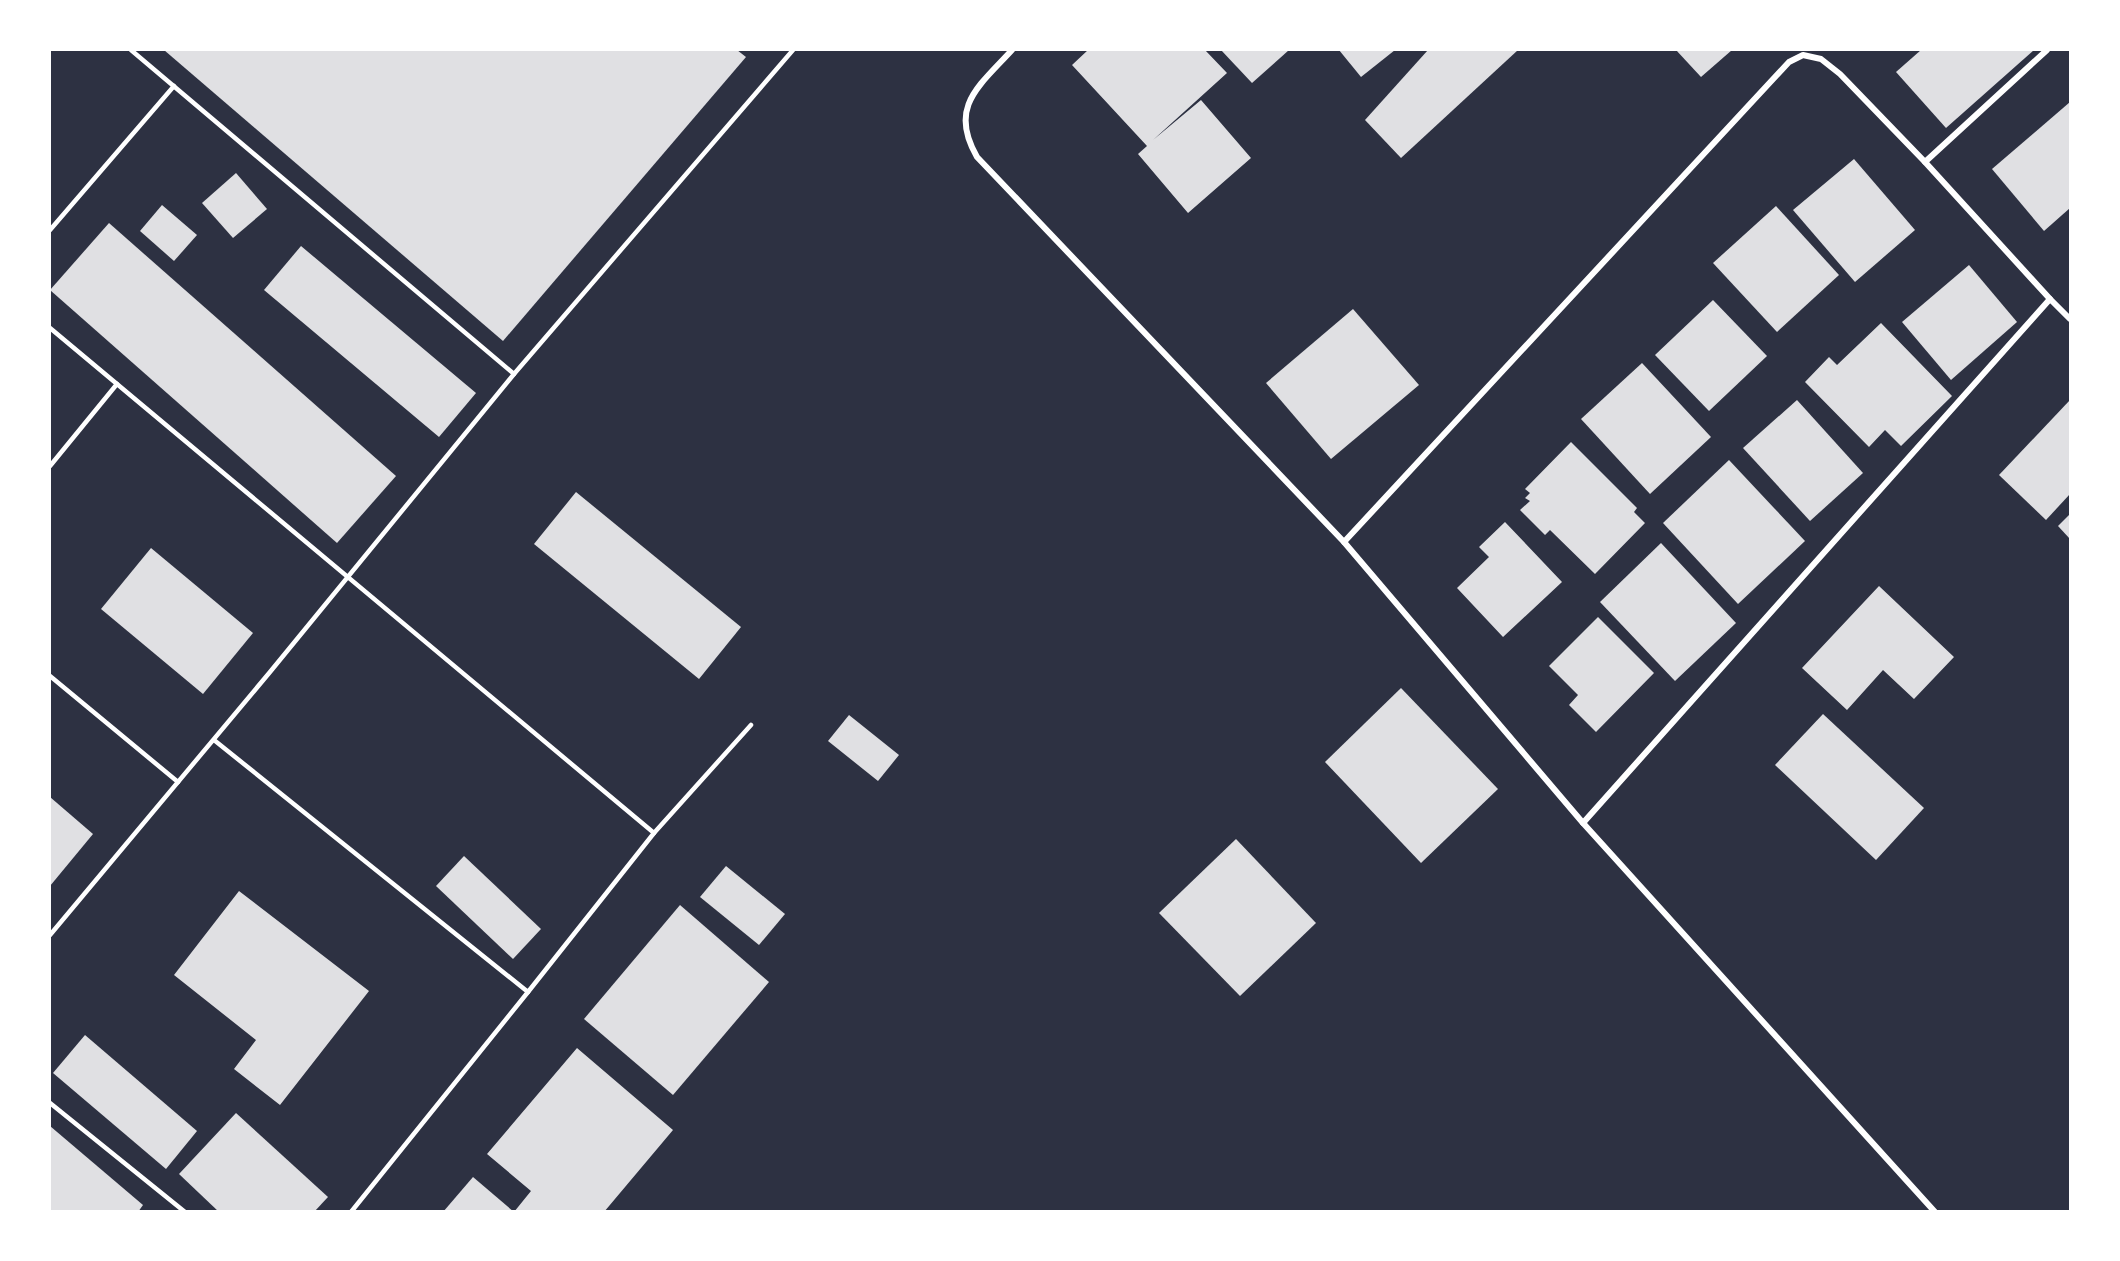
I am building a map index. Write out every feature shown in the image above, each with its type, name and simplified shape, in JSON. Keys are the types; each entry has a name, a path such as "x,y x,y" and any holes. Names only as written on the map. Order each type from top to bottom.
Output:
{"street":[{"path":"1012,50 966,105 963,120 966,139 977,158 1344,542 1583,823 1935,1212"},
{"path":"1925,162 2048,50"},
{"path":"1344,542 1788,62 1803,55 1821,59 1840,74 2070,319"},
{"path":"1583,823 2050,299"}],"lane":[{"path":"131,50 514,374"},
{"path":"50,935 214,740 514,374 793,50"},
{"path":"50,230 174,86"},
{"path":"50,328 654,834"},
{"path":"50,466 117,384"},
{"path":"50,676 178,782"},
{"path":"351,1212 654,834 751,725"},
{"path":"214,740 528,992"},
{"path":"50,1103 185,1212"}],"building":[{"path":"164,50 737,50 746,57 503,341"},
{"path":"1088,50 1205,50 1227,73 1153,140 1201,100 1251,158 1188,213 1138,154 1147,146 1072,65"},
{"path":"1221,50 1289,50 1252,83"},
{"path":"1339,50 1395,50 1361,77"},
{"path":"1428,50 1518,50 1401,158 1365,120"},
{"path":"1676,50 1732,50 1701,77"},
{"path":"1921,50 2034,50 1946,128 1896,72"},
{"path":"2070,102 2070,208 2044,231 1992,169"},
{"path":"1854,159 1915,230 1855,282 1793,210"},
{"path":"236,173 267,209 233,238 202,203"},
{"path":"162,205 197,235 174,261 140,231"},
{"path":"1776,206 1839,275 1777,332 1713,263"},
{"path":"109,223 396,476 337,543 50,290"},
{"path":"301,246 476,393 439,437 264,290"},
{"path":"1969,265 2017,322 1951,380 1902,322"},
{"path":"1713,300 1767,356 1709,411 1655,355"},
{"path":"1353,309 1419,385 1331,459 1266,383"},
{"path":"1881,323 1952,396 1901,446 1885,430 1869,447 1805,382 1829,357 1837,365"},
{"path":"1642,363 1711,437 1650,494 1581,419"},
{"path":"1797,400 1863,473 1810,521 1743,448"},
{"path":"2070,400 2070,494 2046,520 1999,475"},
{"path":"1571,442 1637,508 1634,512 1645,523 1595,574 1550,530 1545,535 1520,510 1530,501 1525,498 1530,493 1525,489"},
{"path":"1729,460 1805,541 1738,604 1663,523"},
{"path":"576,492 741,627 699,679 534,544"},
{"path":"2070,514 2070,539 2058,526"},
{"path":"1505,522 1562,582 1503,637 1457,588 1489,557 1479,547"},
{"path":"1661,543 1736,623 1675,681 1600,602"},
{"path":"151,548 253,633 203,694 101,609"},
{"path":"1879,586 1954,657 1914,699 1883,670 1847,710 1802,668"},
{"path":"1598,617 1654,673 1596,732 1569,705 1578,695 1549,666"},
{"path":"1401,688 1498,789 1421,863 1325,762"},
{"path":"1823,714 1924,808 1876,860 1775,765"},
{"path":"849,715 899,755 878,781 828,741"},
{"path":"50,797 93,834 50,886"},
{"path":"1236,839 1316,923 1240,996 1159,913"},
{"path":"464,856 541,929 513,959 436,886"},
{"path":"726,866 785,914 759,945 700,897"},
{"path":"239,891 369,991 280,1105 234,1069 256,1040 174,975"},
{"path":"680,905 769,982 673,1095 584,1019"},
{"path":"85,1035 197,1131 166,1169 53,1073"},
{"path":"577,1048 673,1130 604,1212 514,1212 531,1191 487,1154"},
{"path":"236,1113 328,1197 314,1212 219,1212 179,1174"},
{"path":"50,1126 143,1205 138,1212 50,1212"},
{"path":"473,1177 514,1212 443,1212"}]}
